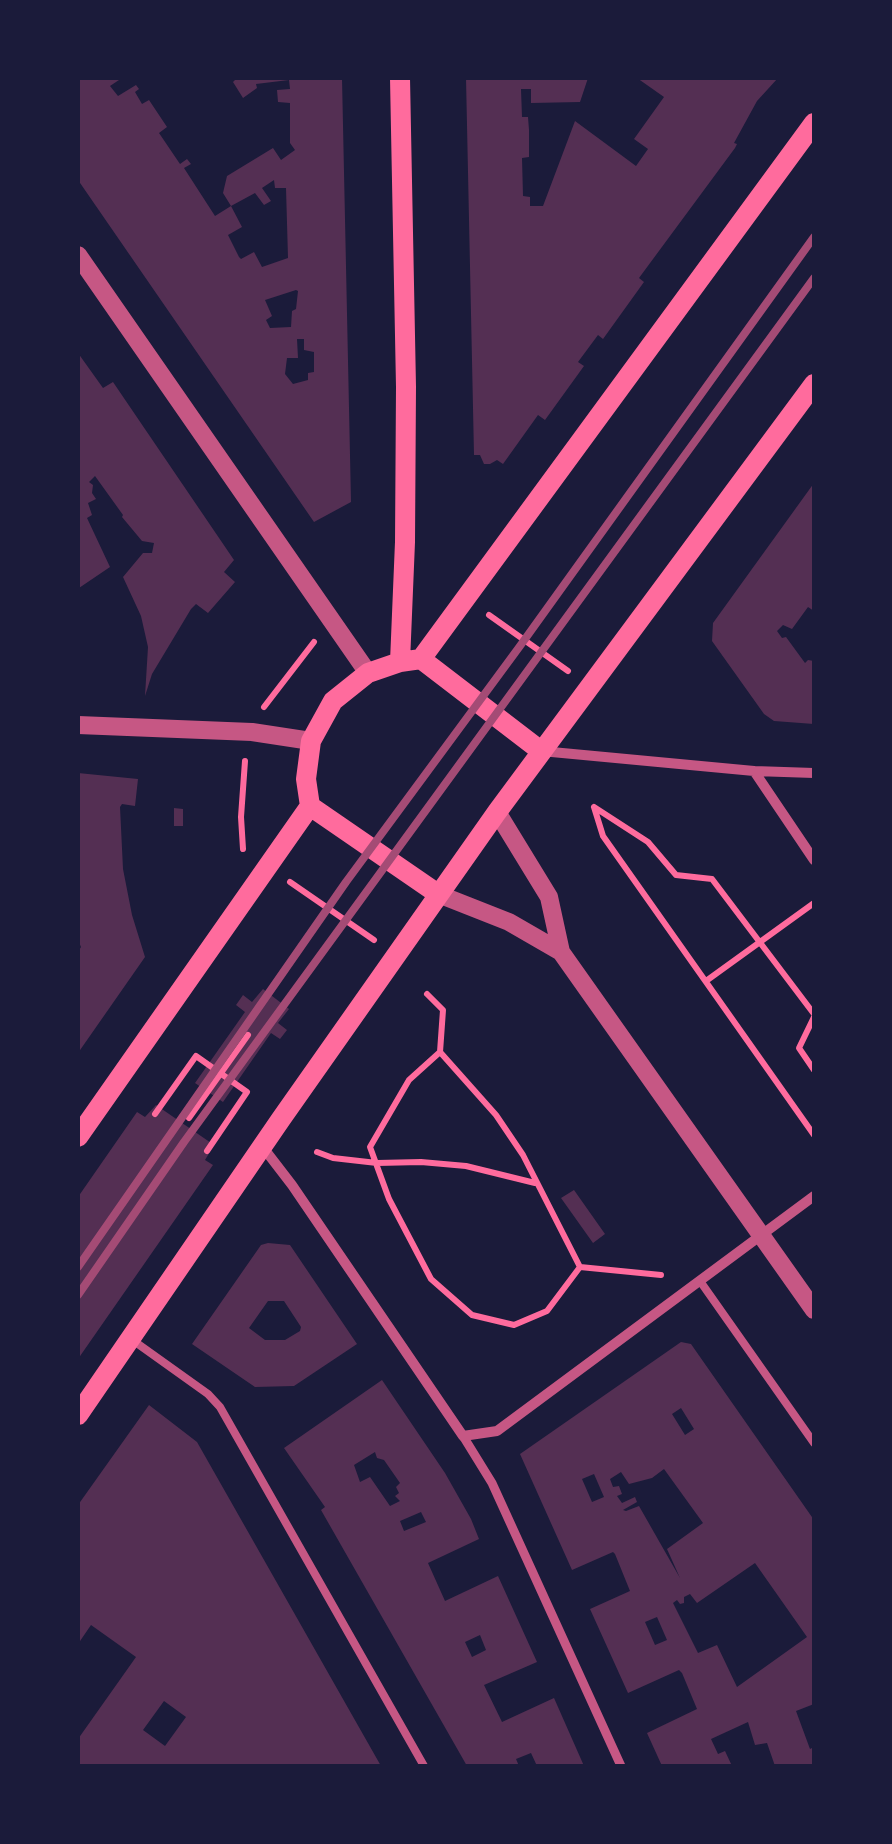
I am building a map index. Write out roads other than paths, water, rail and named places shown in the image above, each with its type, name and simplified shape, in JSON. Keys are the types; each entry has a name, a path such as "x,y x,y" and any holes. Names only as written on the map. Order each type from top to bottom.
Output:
{"main road":[{"path":"400,78 405,554 410,660"},
{"path":"78,1138 310,806 306,778 311,742 333,701 368,673 410,660 814,122"},
{"path":"78,1415 438,894 814,384"},
{"path":"410,660 541,751"},
{"path":"310,806 438,894"}],"street":[{"path":"78,256 368,673"},
{"path":"78,724 252,732 311,742"},
{"path":"541,751 814,773"},
{"path":"754,771 814,860"},
{"path":"497,812 549,897 562,952 814,1310"},
{"path":"438,894 509,922 562,952"},
{"path":"262,1146 492,1482 621,1766"},
{"path":"463,1436 497,1431 814,1196"}],"lane":[{"path":"700,1281 814,1443"},
{"path":"130,1338 208,1394 220,1407 424,1766"}],"railway":[{"path":"78,1267 346,882 814,237"},
{"path":"78,1295 184,1142 814,278"}]}
